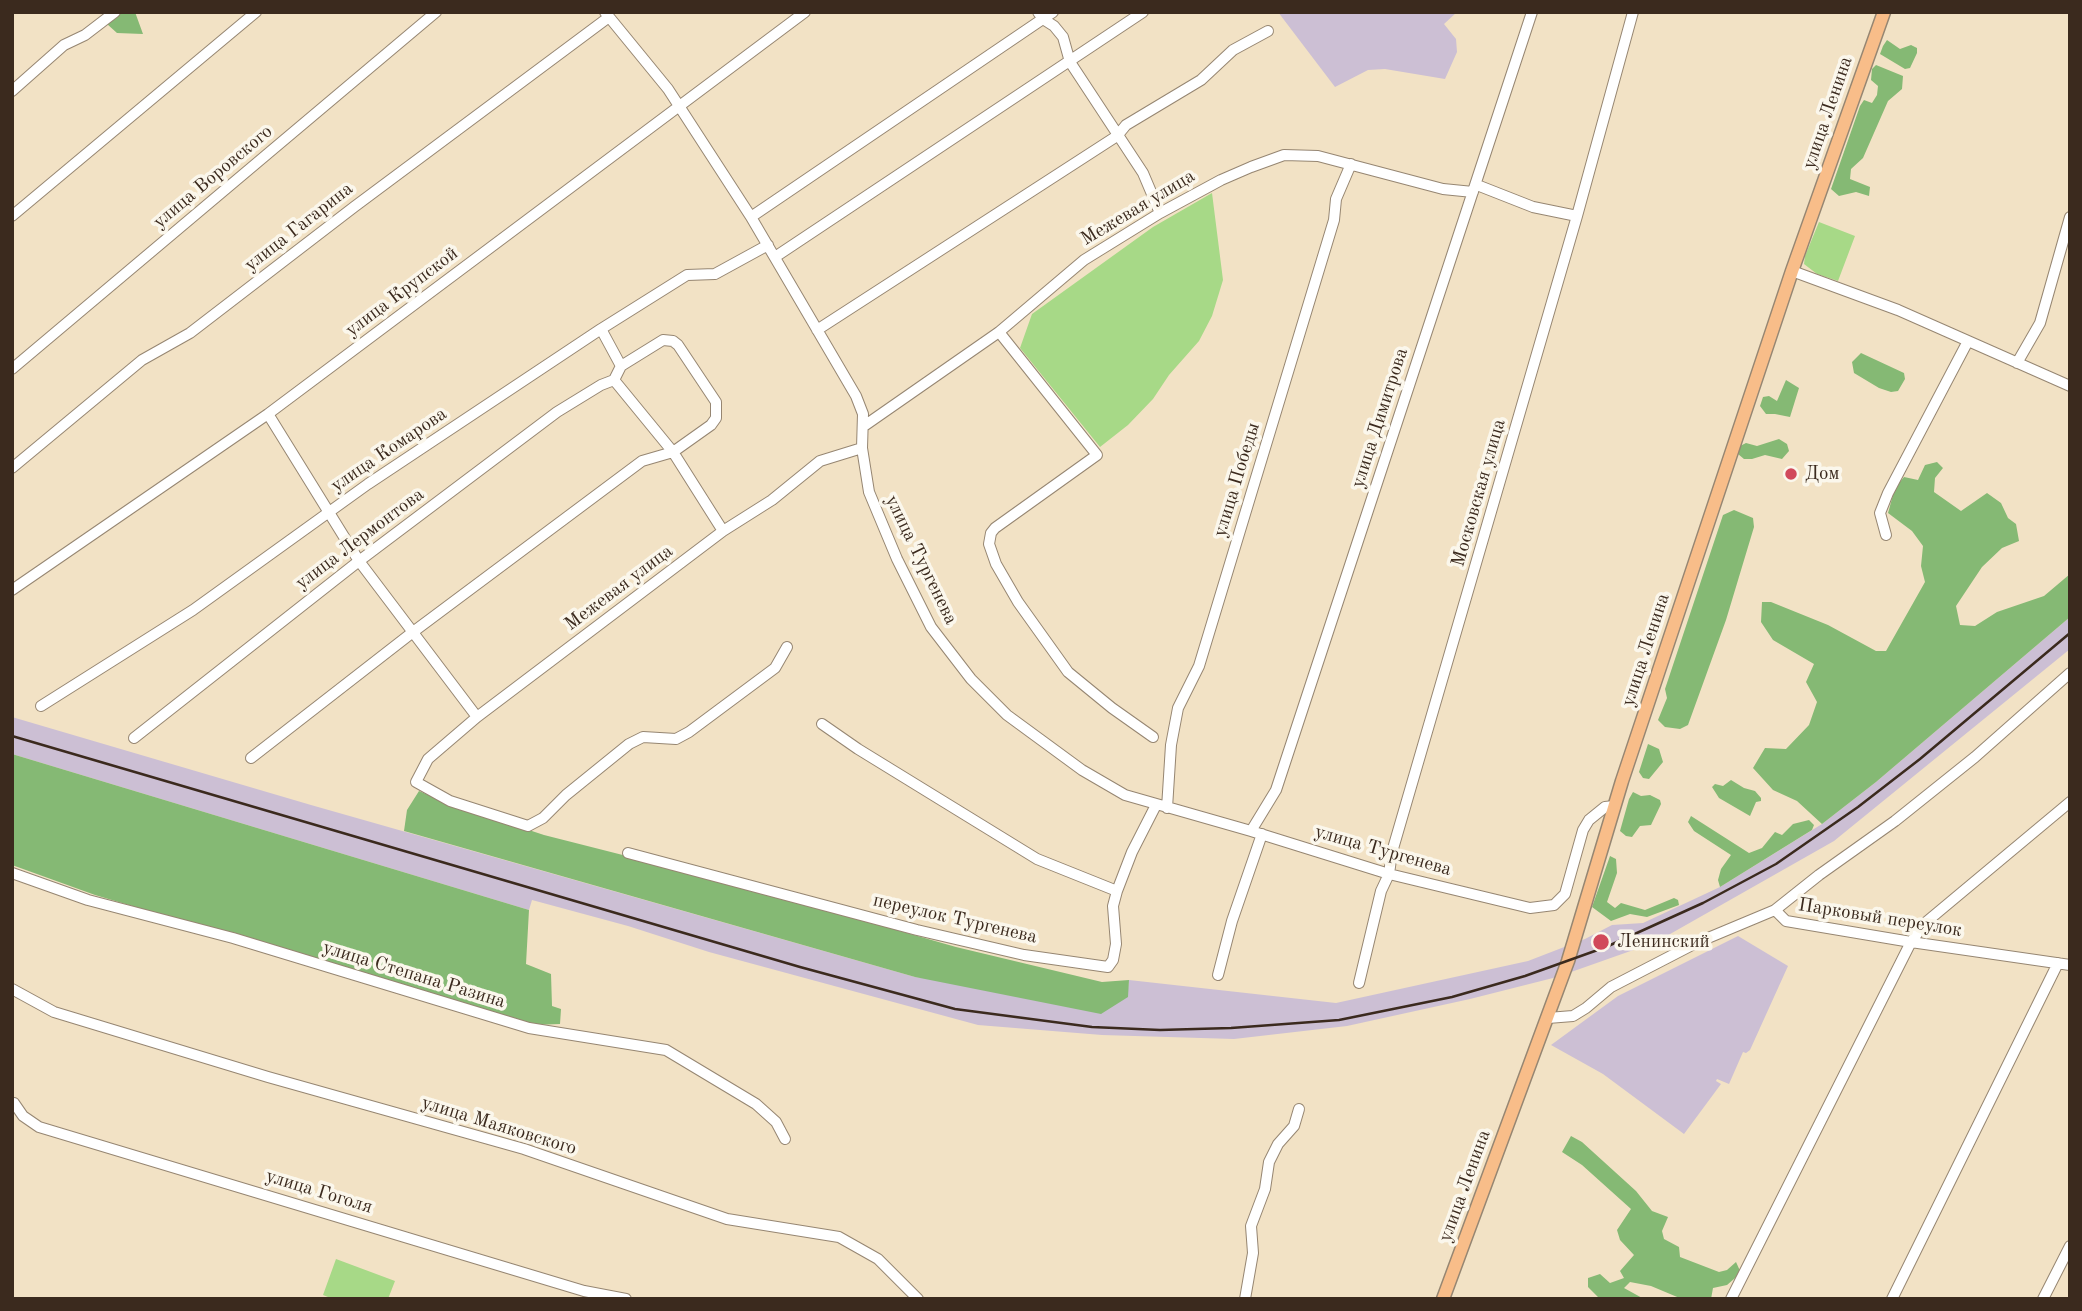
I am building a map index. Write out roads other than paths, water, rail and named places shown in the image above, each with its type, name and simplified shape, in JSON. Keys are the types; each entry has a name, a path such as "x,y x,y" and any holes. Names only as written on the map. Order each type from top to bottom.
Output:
{"main road":[{"name":"улица Ленина","path":"1443,1299 1568,961 1614,806 1792,271 1884,12"}],"street":[{"path":"12,91 64,45 85,34 115,12"},
{"path":"12,216 256,12"},
{"name":"улица Воровского","path":"12,369 436,12"},
{"name":"улица Крупской","path":"12,590 268,414 804,12"},
{"path":"751,217 1040,16 1053,12"},
{"path":"775,257 1143,12"},
{"name":"улица Димитрова","path":"1218,975 1257,833 1276,790 1532,12"},
{"name":"Московская улица","path":"1359,983 1381,891 1389,874 1392,852 1577,216 1633,12"},
{"name":"улица Тургенева","path":"607,15 668,89 751,217 856,396 863,414 862,449 869,492 897,559 931,627 971,679 1007,715 1082,771 1125,795 1389,874 1530,908 1554,905 1565,894 1583,830 1589,820 1605,807 1614,806"},
{"name":"улица Гагарина","path":"12,468 142,360 190,333 607,15"},
{"path":"1040,16 1063,37 1070,62 1143,173 1160,213"},
{"path":"817,330 1117,136 1126,125 1201,80 1233,50 1268,31"},
{"name":"Межевая улица","path":"864,426 999,332 1084,260 1160,213 1222,180 1283,155 1318,156 1443,189 1475,189 1532,207 1577,216"},
{"name":"улица Победы","path":"1162,806 1178,708 1199,666 1334,220 1336,199 1351,164"},
{"path":"2017,363 2040,323 2070,217"},
{"name":"улица Комарова","path":"41,706 193,610 368,484 601,328 687,275 715,274 768,245"},
{"path":"1792,271 1898,310 2070,386"},
{"path":"601,328 621,366"},
{"path":"999,332 1097,455 995,528 989,544 996,564 1018,602 1068,672 1153,737"},
{"path":"251,758 412,632 642,461 673,452 711,425 718,412 716,402 678,345 673,341 663,340 621,366 614,380 673,452 723,531"},
{"path":"1886,536 1880,513 1888,493 1968,341"},
{"name":"улица Лермонтова","path":"134,738 359,561 557,412 614,380"},
{"path":"268,414 359,561 477,717"},
{"name":"Межевая улица","path":"787,647 775,667 689,732 676,739 643,737 629,744 566,795 543,818 528,826 450,800 416,782 428,759 477,717 723,531 772,500 820,461 862,449"},
{"path":"1775,910 1895,821 1975,757 2070,673"},
{"path":"822,724 1037,859 1117,891"},
{"path":"1731,1299 1911,942 1925,923 2070,802"},
{"name":"переулок Тургенева","path":"628,853 1011,952 1108,967 1113,960 1116,944 1114,906 1117,891 1132,852 1162,806"},
{"name":"улица Степана Разина","path":"12,873 88,900 233,939 529,1028 666,1050 756,1104 776,1122 785,1139"},
{"name":"Парковый переулок","path":"1548,1018 1573,1016 1611,987 1696,943 1775,910 1786,921 2070,965"},
{"path":"1892,1299 2058,963"},
{"name":"улица Маяковского","path":"12,989 54,1012 255,1073 524,1149 727,1219 839,1237 878,1259 918,1299"},
{"name":"улица Гоголя","path":"12,1105 14,1103 23,1116 40,1127 584,1291 626,1299"},
{"path":"1245,1299 1253,1253 1251,1226 1265,1189 1269,1162 1278,1144 1294,1126 1299,1109"},
{"path":"2043,1299 2070,1246"}],"railway":[{"path":"12,736 800,967 955,1009 1092,1027 1160,1030 1231,1028 1339,1020 1452,997 1525,976 1606,947 1703,903 1776,864 1858,807 1920,759 2070,633"}],"place":[{"name":"Дом","path":"1791,474"},
{"name":"Ленинский","path":"1601,942"}]}
